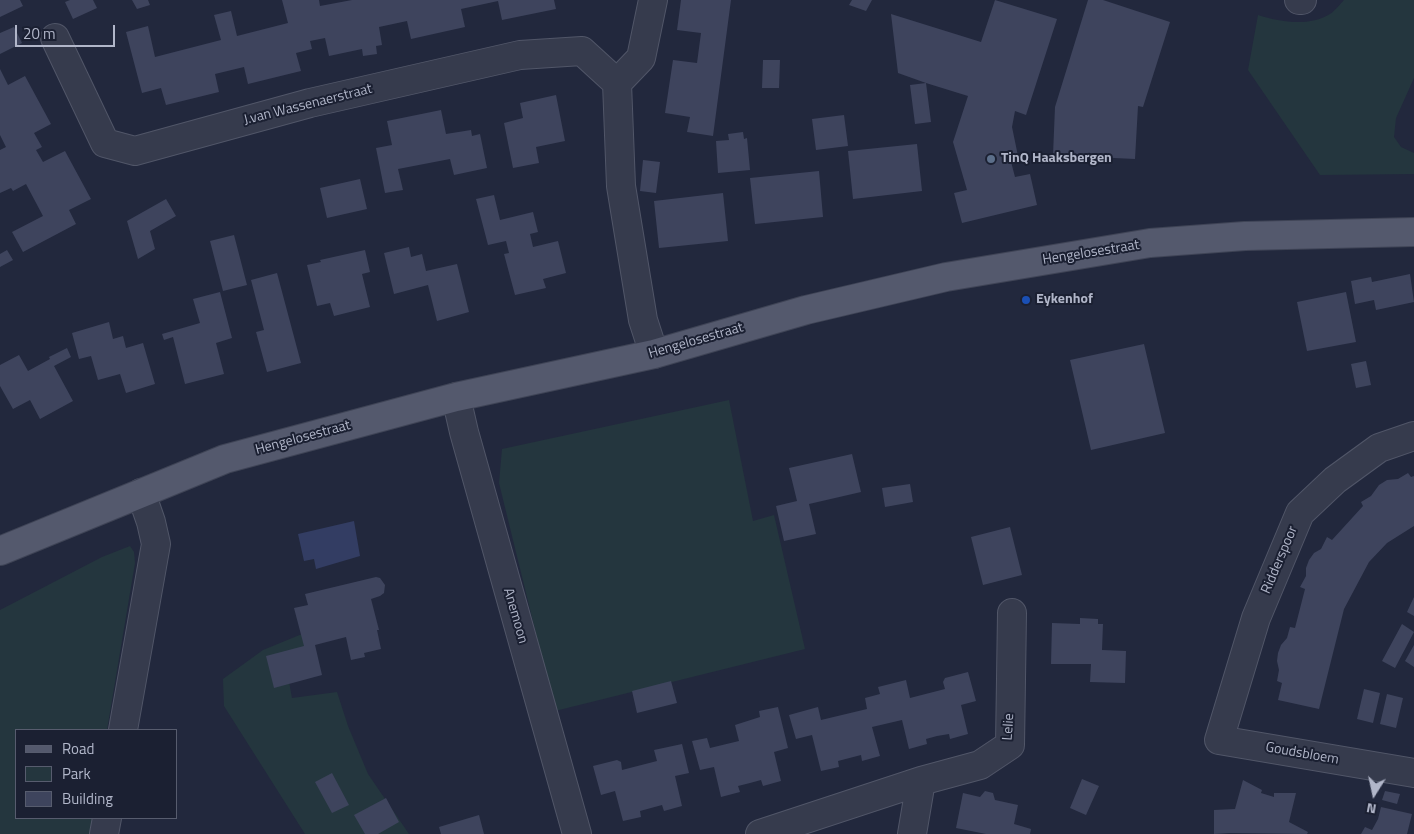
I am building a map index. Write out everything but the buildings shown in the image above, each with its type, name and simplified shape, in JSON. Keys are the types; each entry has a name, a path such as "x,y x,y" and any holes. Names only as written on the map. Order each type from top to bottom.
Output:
{"main road":[{"name":"Hengelosestraat","path":"0,551 225,458 456,397 654,354 806,310 946,277 1140,245 1254,236 1414,232"}],"street":[{"path":"653,0 641,58 617,83 621,186 643,320 654,354"},
{"name":"J.van Wassenaerstraat","path":"55,38 105,143 135,150 310,103 520,55 582,51 617,83"},
{"name":"Anemoon","path":"456,397 464,432 577,834"},
{"name":"Ridderspoor","path":"1219,740 1256,618 1300,513 1335,480 1379,448 1414,436"},
{"path":"123,729 156,544 141,493"},
{"name":"Lelie","path":"760,834 921,781 980,765 1010,746 1012,613"},
{"name":"Goudsbloem","path":"1219,740 1414,773"},
{"path":"912,834 921,781"},
{"path":"104,834 107,819"}],"green space":[{"path":"1344,0 1414,0 1414,78 1396,118 1394,137 1401,147 1414,153 1414,174 1320,175 1248,70 1258,15 1294,22 1313,21 1330,14"},
{"path":"729,400 753,521 774,515 805,649 555,711 499,483 502,449"},
{"path":"130,546 134,552 135,563 107,729 15,729 15,819 93,819 90,834 0,834 0,610 102,557"},
{"path":"302,634 310,661 286,665 292,698 337,692 348,726 368,774 409,834 305,834 224,706 223,679 263,650"}],"water":[{"path":"354,521 360,556 316,569 314,559 304,561 298,534"}],"place":[{"name":"TinQ Haaksbergen","path":"991,159"},
{"name":"Eykenhof","path":"1026,300"}]}
